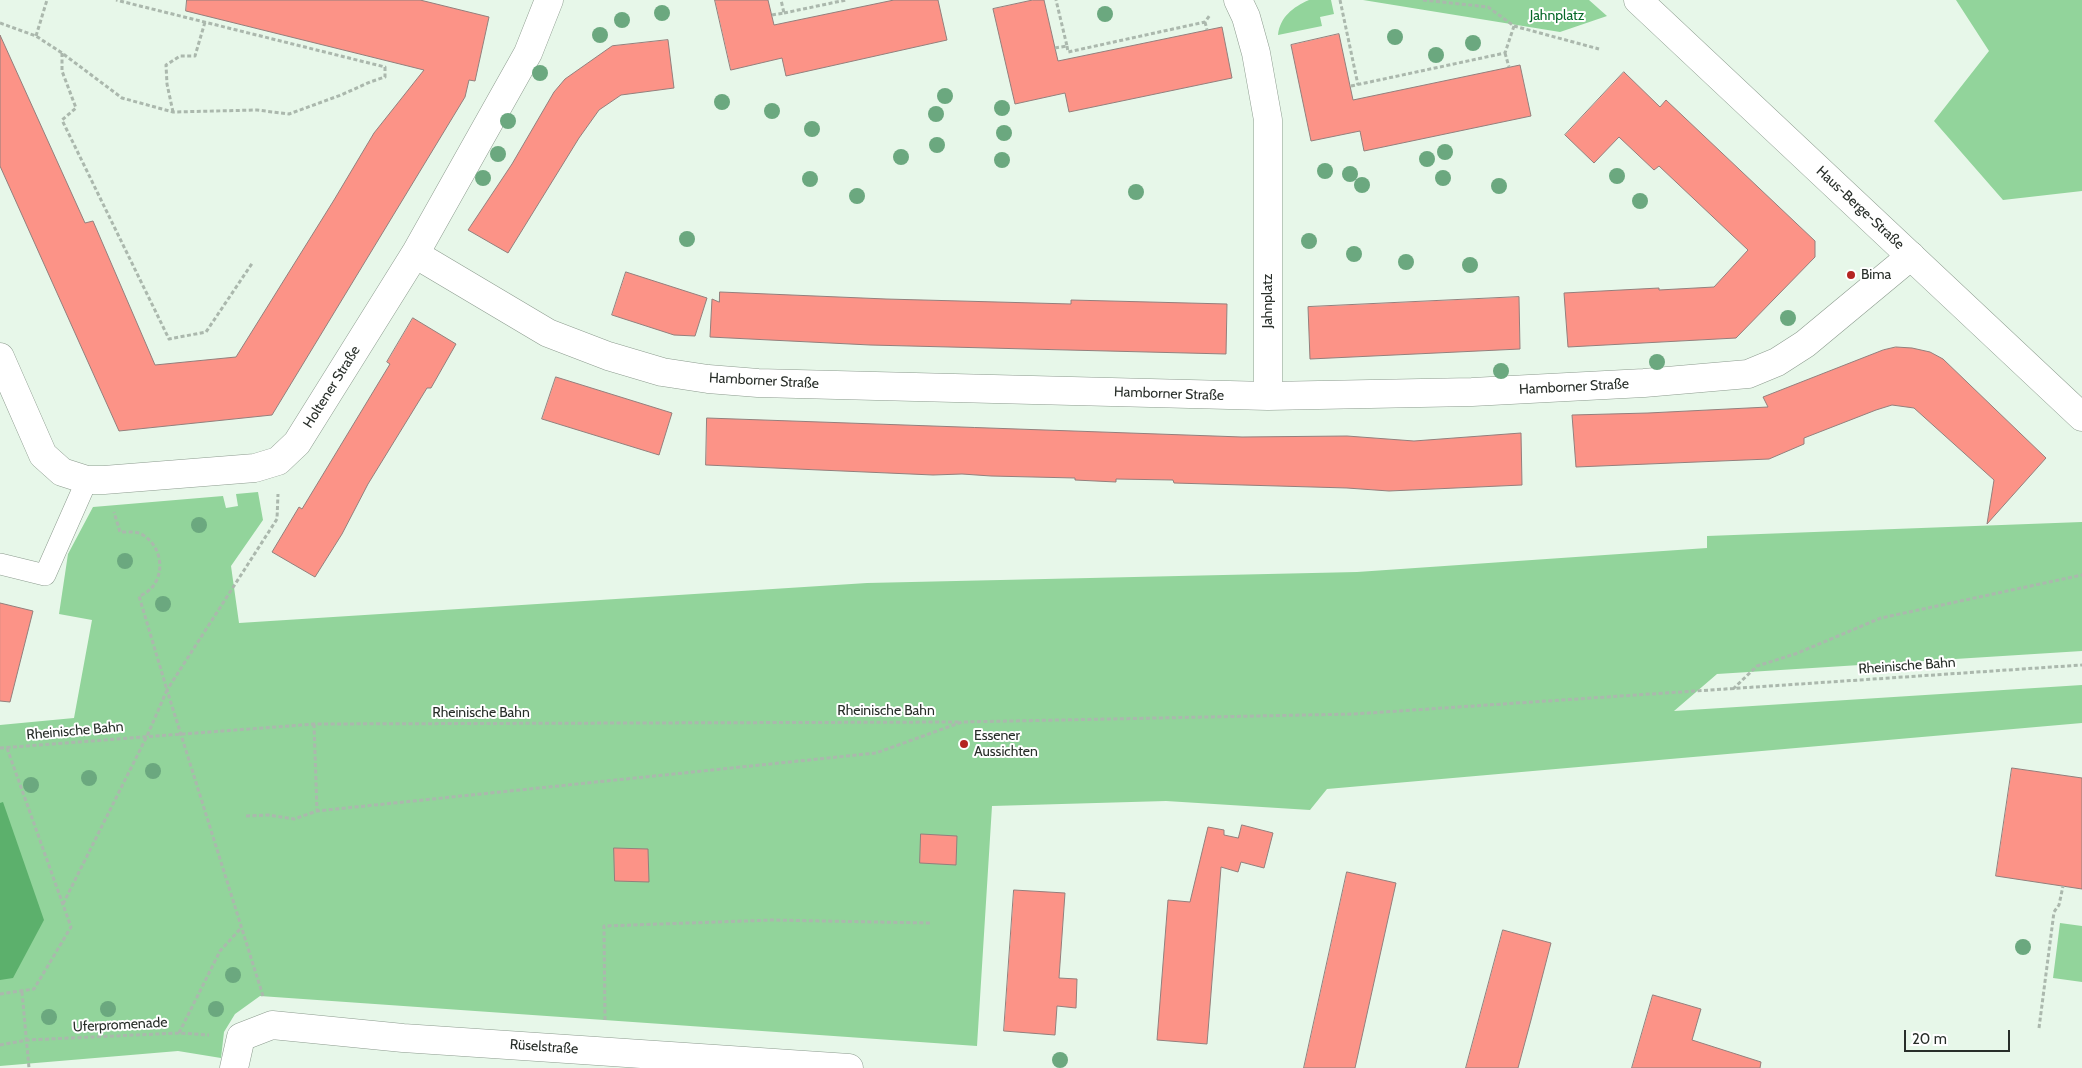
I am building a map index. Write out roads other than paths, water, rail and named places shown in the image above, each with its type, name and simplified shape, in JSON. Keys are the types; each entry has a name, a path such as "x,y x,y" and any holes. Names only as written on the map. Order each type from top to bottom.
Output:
{"street":[{"name":"Holtener Straße","path":"0,357 43,456 62,472 95,480 255,468 278,461 297,443 415,254 528,53 549,0"},
{"name":"Haus-Berge-Straße","path":"1638,0 2082,417"},
{"name":"Jahnplatz","path":"1240,3 1256,53 1268,120 1268,396"},
{"name":"Hamborner Straße","path":"415,254 548,333 608,356 662,372 708,379 758,383 1268,396 1472,392 1644,383 1748,374 1777,362 1805,344 1912,256"},
{"name":"Rüselstraße","path":"234,1068 241,1037 272,1025 403,1038 849,1068"}],"lane":[{"path":"0,564 45,575 95,480"}],"place":[{"name":"Bima","path":"1851,275"},
{"name":"Essener Aussichten","path":"964,744"}]}
